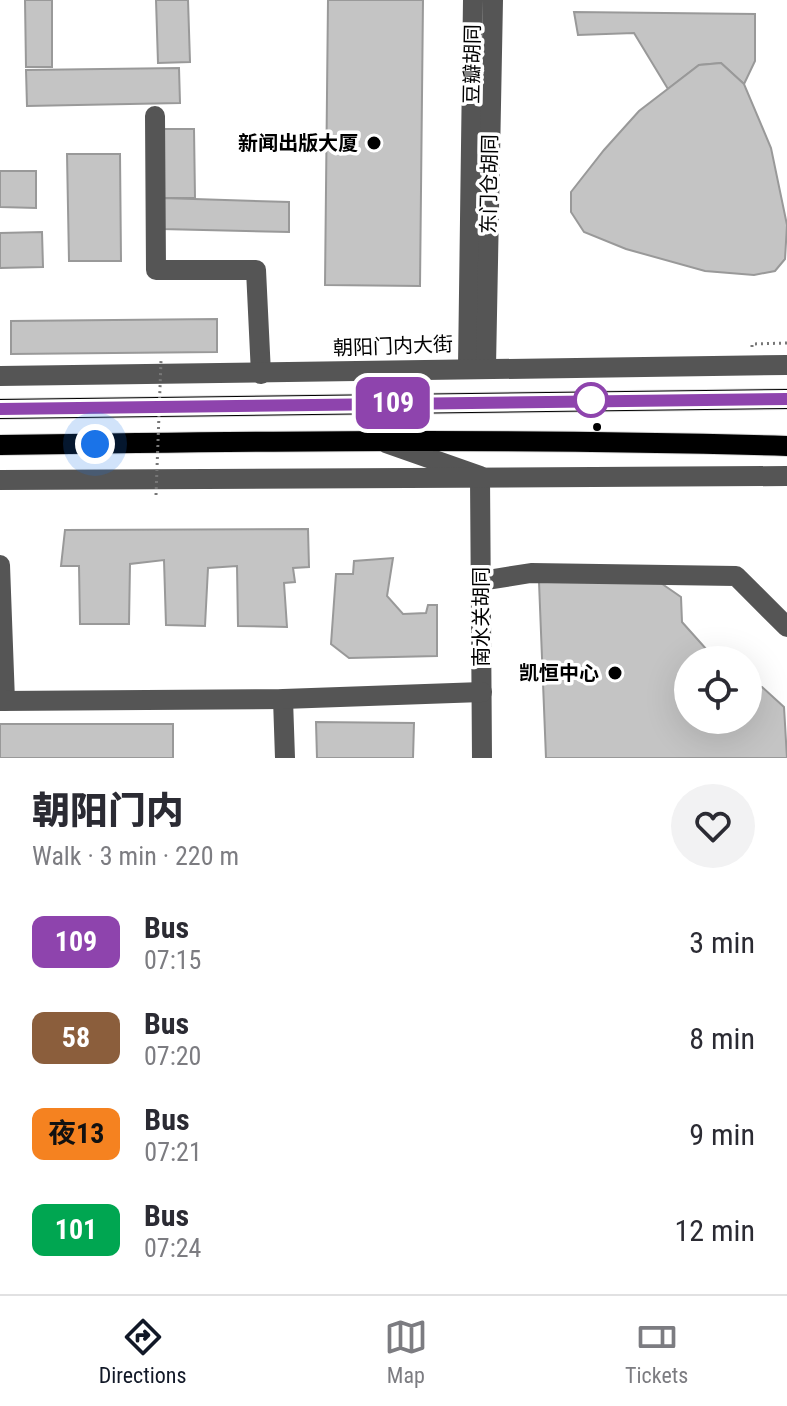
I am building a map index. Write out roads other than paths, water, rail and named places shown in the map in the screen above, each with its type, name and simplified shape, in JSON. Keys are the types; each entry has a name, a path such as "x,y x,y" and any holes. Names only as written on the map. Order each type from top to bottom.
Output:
{"main road":[{"path":"0,409 787,399"},
{"path":"0,445 379,440 787,446"}],"street":[{"name":"豆瓣胡同","path":"473,0 477,367"},
{"name":"东门仓胡同","path":"477,367 493,0"},
{"path":"155,116 156,270 256,270 261,374"},
{"name":"朝阳门内大街","path":"0,376 787,365"},
{"path":"379,440 480,476"},
{"name":"南水关胡同","path":"480,476 482,758"},
{"path":"0,480 787,476"},
{"path":"0,565 3,701 283,699 482,692"},
{"path":"481,581 531,573 736,576 787,627"},
{"path":"283,699 285,758"}],"place":[{"name":"新闻出版大厦","path":"374,143"},
{"name":"凯恒中心","path":"615,673"}]}
